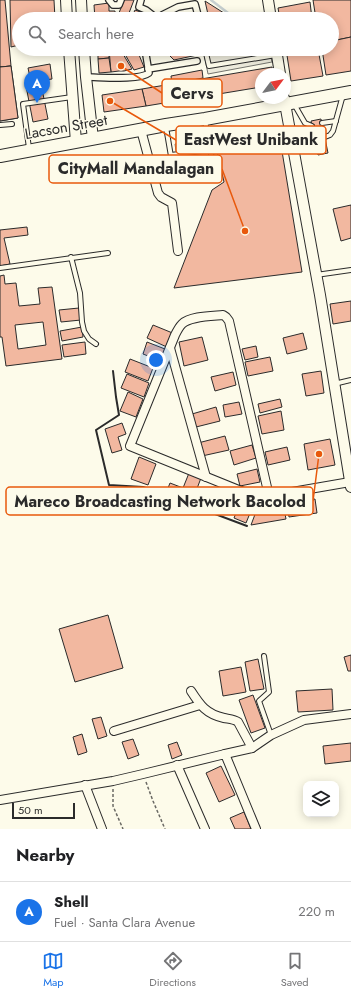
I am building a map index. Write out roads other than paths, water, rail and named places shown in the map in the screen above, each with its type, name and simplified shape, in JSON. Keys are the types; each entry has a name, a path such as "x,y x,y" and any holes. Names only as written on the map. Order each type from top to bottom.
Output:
{"main road":[{"name":"Lacson Street","path":"291,100 347,92"},
{"name":"Lacson Street","path":"0,156 205,119 273,104"}],"street":[{"path":"66,0 67,12"},
{"path":"81,0 82,12"},
{"path":"108,1 113,5 119,5 121,0"},
{"path":"141,0 139,7 150,12"},
{"path":"268,0 270,12"},
{"path":"165,12 178,6 195,4 197,12"},
{"path":"70,56 76,142"},
{"path":"84,56 93,139"},
{"path":"86,77 120,78 148,74 146,56"},
{"path":"277,56 279,68"},
{"path":"148,69 197,61"},
{"path":"269,496 227,318 223,315 198,318 182,323 170,348 130,446 256,497 269,496 350,485 316,275 292,143 287,104"},
{"path":"141,130 158,193 161,197 172,204 178,251"},
{"path":"170,348 206,477"},
{"path":"191,691 200,705 212,714 237,721 252,748"},
{"path":"114,731 200,705"},
{"path":"0,800 113,781 252,748 271,735 304,720 351,714"},
{"path":"225,754 256,829"},
{"path":"177,765 204,829"},
{"path":"85,785 102,829"}],"lane":[{"path":"207,56 209,66 257,56"},
{"path":"325,137 330,135 333,131 347,92"},
{"path":"30,150 23,104 73,97"},
{"path":"289,104 305,123 312,126"},
{"path":"166,125 173,168 182,179 185,180 216,175 205,119"},
{"path":"322,123 336,120"},
{"path":"0,125 12,124"},
{"path":"292,143 315,139"},
{"path":"171,155 210,150"},
{"path":"0,268 108,253"},
{"path":"71,258 80,293 84,331 89,339 96,344"},
{"path":"316,275 351,270"},
{"path":"334,384 351,380"},
{"path":"264,656 269,692 259,701 271,735"}],"waterway":[{"path":"211,0 227,12"}],"place":[{"name":"Cervs","path":"121,66"},
{"name":"EastWest Unibank","path":"110,101"},
{"name":"Shell","path":"37,103"},
{"name":"CityMall Mandalagan","path":"245,231"},
{"name":"Mareco Broadcasting Network Bacolod","path":"319,454"}]}
